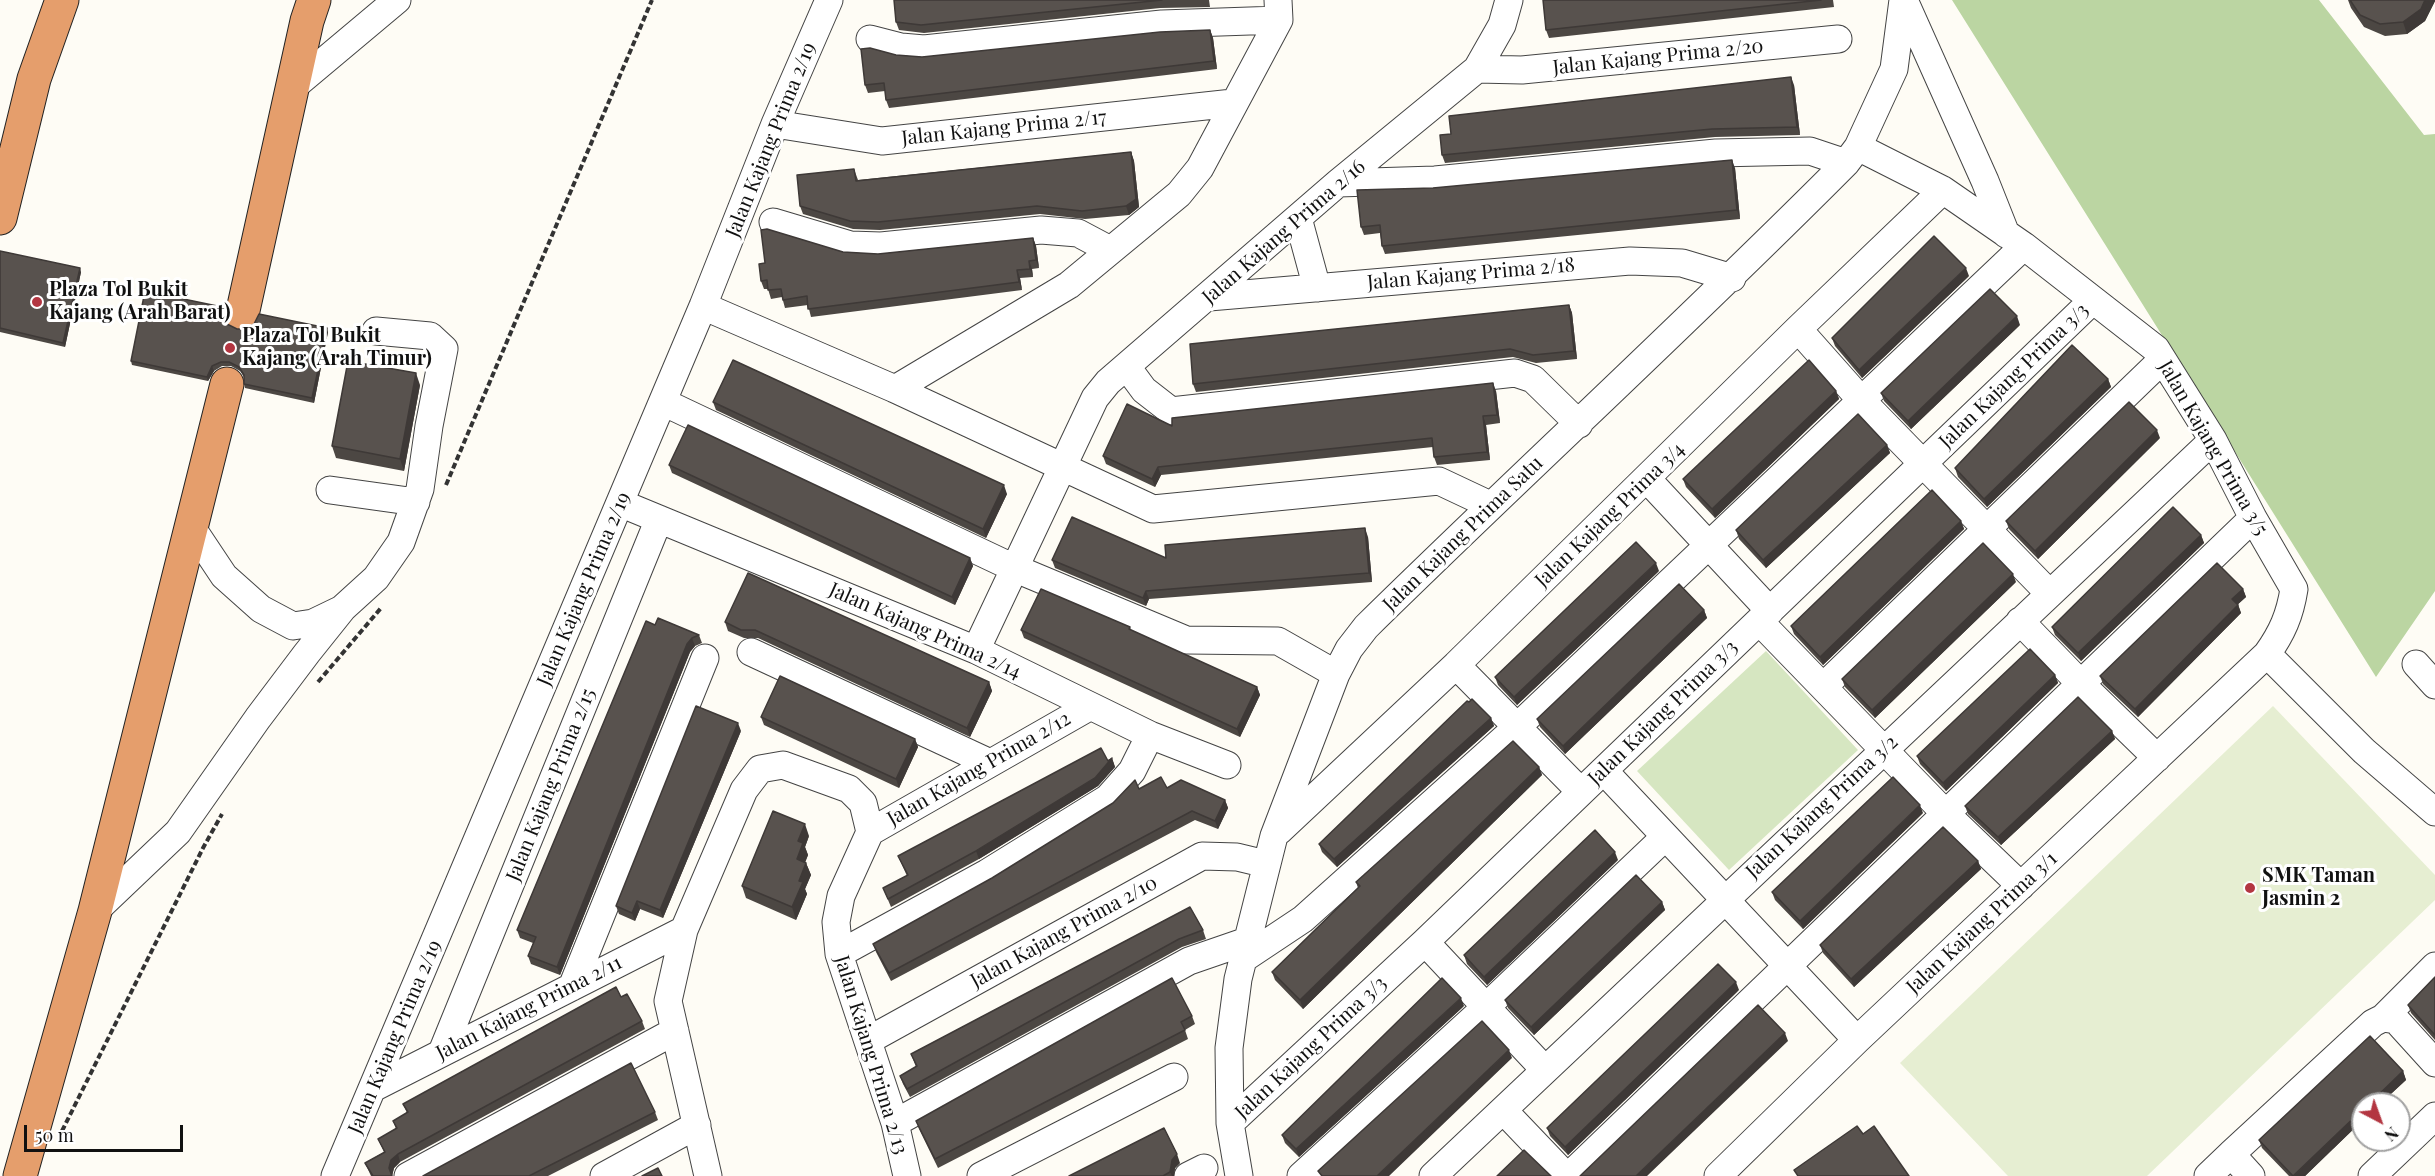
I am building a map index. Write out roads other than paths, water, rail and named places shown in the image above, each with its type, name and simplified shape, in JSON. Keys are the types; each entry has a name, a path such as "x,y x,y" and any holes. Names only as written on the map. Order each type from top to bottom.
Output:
{"highway":[{"path":"0,218 34,79 62,0"},
{"path":"242,315 307,21 314,0"},
{"path":"20,1176 95,911 227,384"}],"street":[{"path":"292,88 397,0"},
{"name":"Jalan Kajang Prima 2/19","path":"335,1176 375,1087 663,402 775,124 829,0"},
{"name":"Jalan Kajang Prima 2/16","path":"976,650 1095,398 1108,382 1209,297 1338,183 1477,69 1502,25 1509,0"},
{"path":"895,1123 1189,962 1245,950 1303,919 1516,728 1862,400 2015,240 1985,180 1904,0"},
{"name":"Jalan Kajang Prima Satu","path":"1239,1176 1230,1123 1229,1048 1245,950 1274,836 1336,675 1349,649 1366,627 1490,506 1580,424 1732,278 1852,155 1894,69 1904,0"},
{"path":"870,39 901,48 924,49 1278,10"},
{"path":"895,389 1069,285 1179,194 1200,168 1278,10"},
{"name":"Jalan Kajang Prima 2/20","path":"1477,69 1522,70 1838,39"},
{"name":"Jalan Kajang Prima 2/17","path":"775,124 882,141 1233,103"},
{"name":"Jalan Kajang Prima 3/5","path":"1338,183 1435,180 1716,153 1810,151 1852,155 1943,190 2015,240 2156,349 2213,440 2253,518 2294,589 2290,613 2281,635 2258,663"},
{"name":"Jalan Kajang Prima 3/4","path":"1274,836 1456,665 1943,190"},
{"path":"1298,218 1317,288"},
{"path":"773,222 850,245 881,246 1041,230 1078,233 1110,250"},
{"name":"Jalan Kajang Prima 2/18","path":"1209,297 1630,261 1682,262 1732,278"},
{"name":"Jalan Kajang Prima 3/3","path":"1230,1123 1425,942 2094,300"},
{"path":"703,306 895,389 1153,509 1439,481 1490,506"},
{"path":"1798,329 1862,400 2049,593"},
{"path":"95,911 178,832 258,718 343,608 376,578 400,542 420,489 444,349 430,336 376,331"},
{"path":"1823,687 2162,360"},
{"path":"1126,367 1144,390 1171,411 1515,373 1533,379 1580,424"},
{"path":"663,402 1014,568 1186,640 1278,640 1336,675"},
{"name":"Jalan Kajang Prima 3/2","path":"1433,1176 2213,440"},
{"path":"1647,479 1708,544 1823,687 1946,814 2021,886"},
{"path":"330,490 416,502"},
{"name":"Jalan Kajang Prima 2/14","path":"620,503 976,650 1150,735 1227,765"},
{"path":"1503,1110 1568,1176 2253,518"},
{"name":"Jalan Kajang Prima 2/15","path":"442,1052 659,519"},
{"path":"192,528 224,576 261,609 293,626 313,623 343,608"},
{"path":"2020,621 2157,758"},
{"path":"751,652 990,763"},
{"path":"572,987 705,658"},
{"path":"2258,663 2435,812"},
{"name":"Jalan Kajang Prima 3/1","path":"1718,1176 1857,1040 2258,663"},
{"path":"2416,664 2435,686"},
{"path":"1456,665 1581,792"},
{"name":"Jalan Kajang Prima 2/12","path":"870,832 1089,707"},
{"path":"839,954 987,873 1108,798 1132,771 1150,735"},
{"path":"708,1176 668,1001 684,930 744,790 760,769 783,765 849,789 863,803 870,832"},
{"path":"1604,771 1857,1040"},
{"name":"Jalan Kajang Prima 2/13","path":"870,832 841,896 836,922 839,954 895,1123 907,1176"},
{"path":"1301,1176 1485,1008 1665,837"},
{"name":"Jalan Kajang Prima 2/10","path":"869,1040 1202,856 1237,857 1266,864"},
{"name":"Jalan Kajang Prima 2/11","path":"375,1087 684,930"},
{"path":"1425,942 1545,1070"},
{"path":"2208,1176 2373,1023 2383,1018 2435,966"},
{"path":"2383,1018 2396,1020 2435,1063"},
{"path":"408,1176 675,1031"},
{"path":"981,1176 1174,1077"},
{"path":"2372,1176 2435,1116"},
{"path":"604,1176 697,1125"},
{"path":"2231,1154 2251,1176"}],"place":[{"name":"Plaza Tol Bukit Kajang (Arah Barat)","path":"37,302"},
{"name":"Plaza Tol Bukit Kajang (Arah Timur)","path":"230,348"},
{"name":"SMK Taman Jasmin 2","path":"2250,888"}]}
